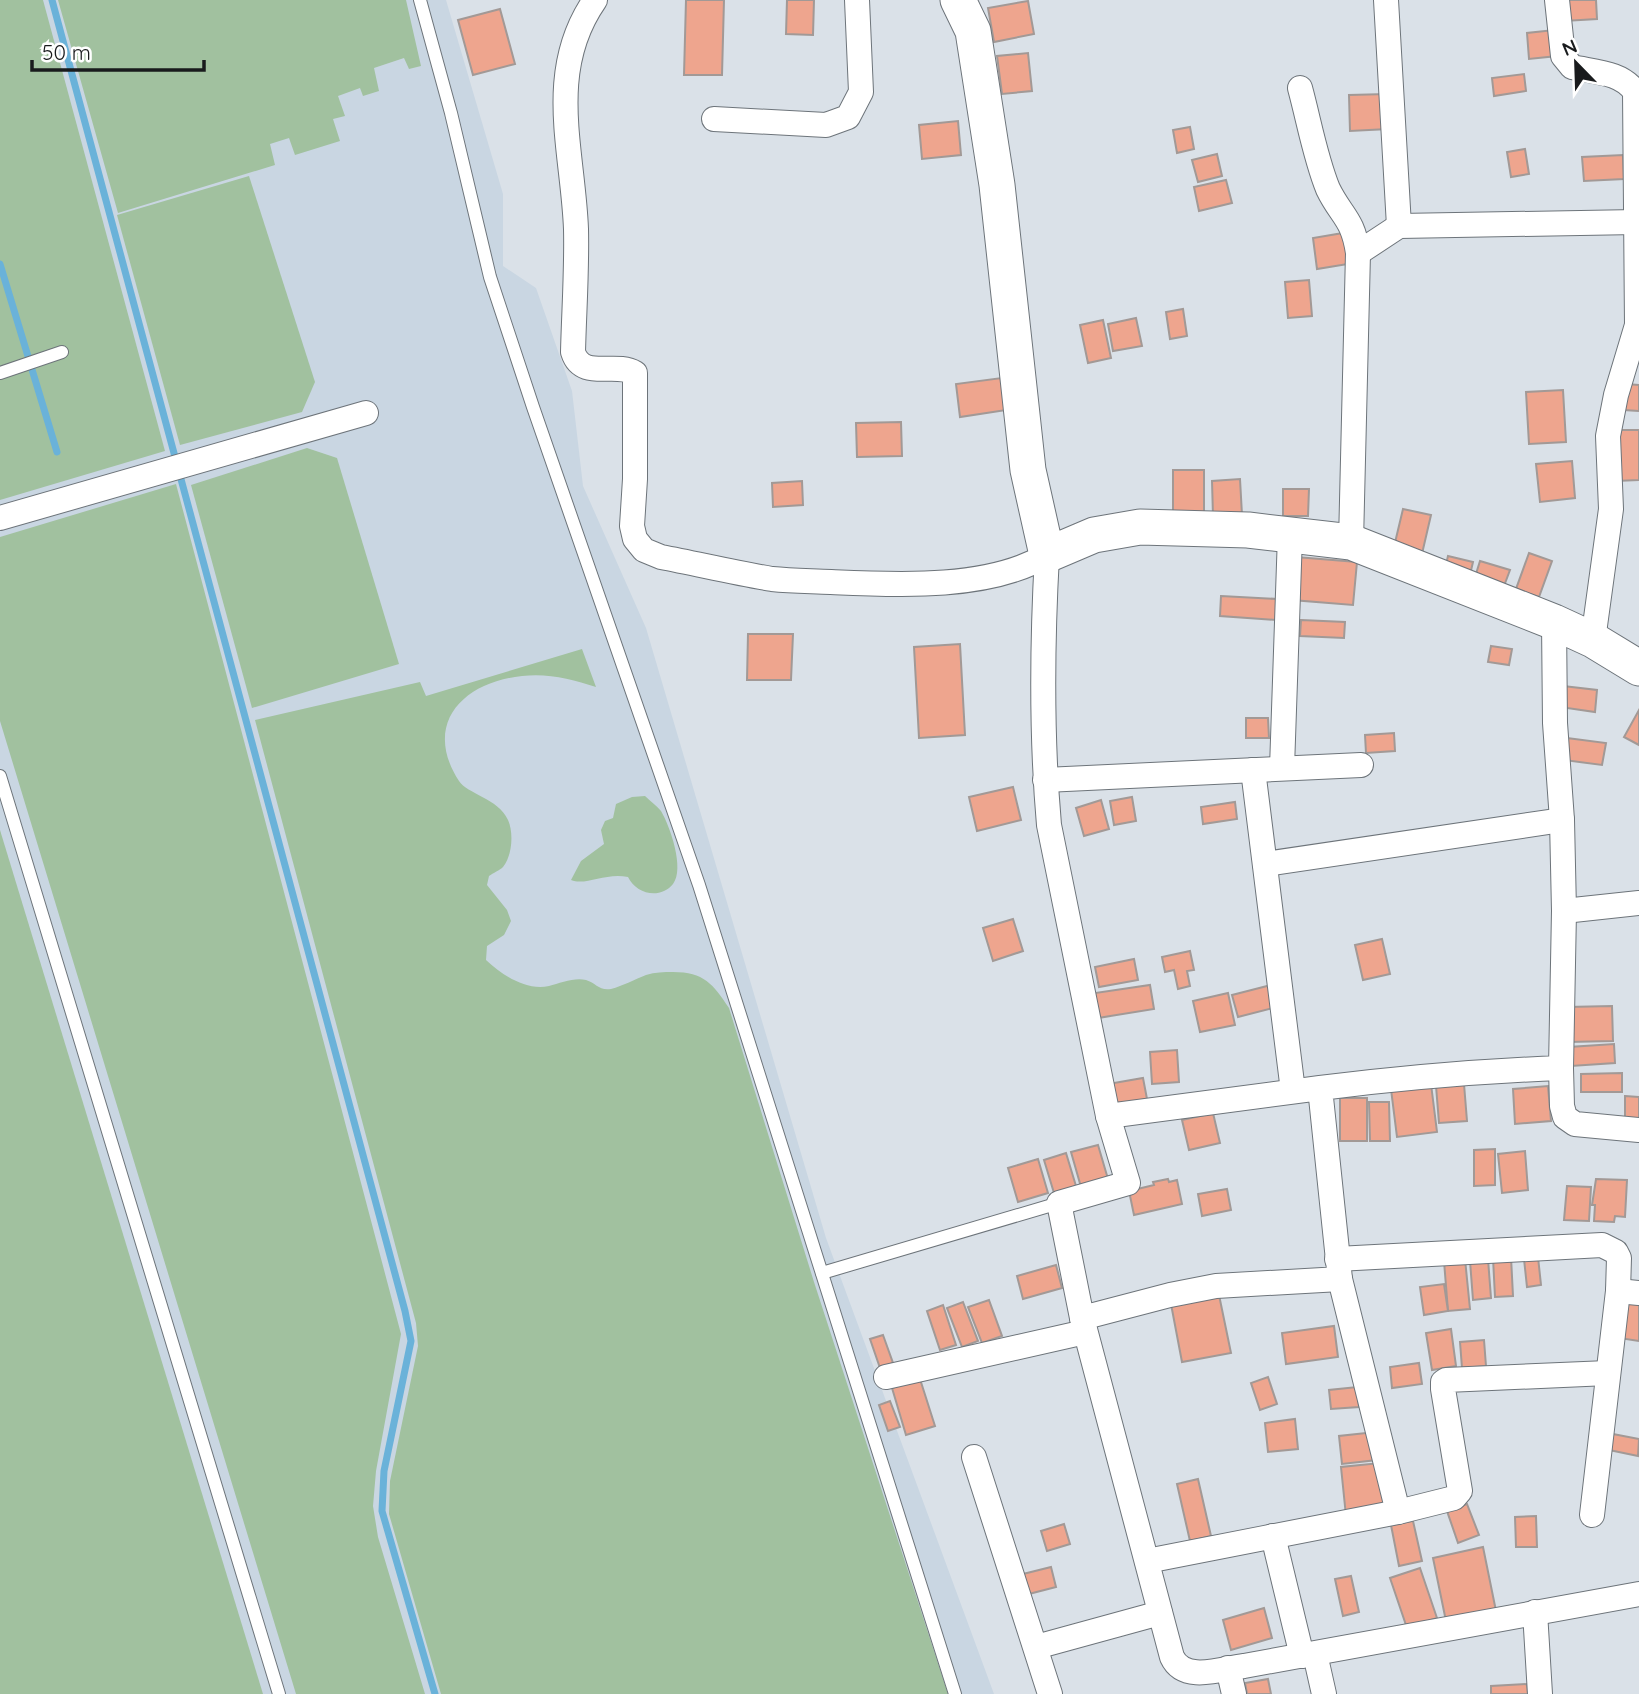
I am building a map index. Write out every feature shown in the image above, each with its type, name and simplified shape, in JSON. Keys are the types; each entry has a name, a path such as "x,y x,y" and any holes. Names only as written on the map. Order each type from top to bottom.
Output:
{"street":[{"path":"595,0 576,37 566,73 566,121 576,229 573,352 575,360 580,364 598,371 614,368 628,369 635,373 632,526 635,539 644,550 662,557 774,579 879,584 972,580 1004,574 1094,535 1140,527 1248,530 1351,542 1555,622 1593,640 1639,668"},
{"path":"714,119 826,125 848,117 861,92 857,0"},
{"path":"958,0 973,31 997,185 1028,470 1047,555 1041,654 1049,825 1108,1115 1128,1183 1059,1203 1084,1325 1176,1665 1183,1671 1192,1673 1228,1668 1639,1594"},
{"path":"1386,0 1399,226"},
{"path":"1557,0 1563,56 1572,67 1619,77 1637,91 1637,325 1616,395 1608,436 1611,509 1593,640"},
{"path":"1300,88 1329,190 1352,226 1358,253 1351,542"},
{"path":"1358,253 1399,226 1637,222"},
{"path":"0,518 366,413"},
{"path":"1282,768 1290,535"},
{"path":"1555,622 1555,723 1562,820 1564,911 1562,1106 1565,1117 1575,1124 1639,1130"},
{"path":"1045,780 1361,765"},
{"path":"1253,769 1293,1091"},
{"path":"1265,864 1562,820"},
{"path":"1564,911 1639,904"},
{"path":"1108,1115 1411,1077 1491,1070 1561,1068"},
{"path":"1320,1088 1338,1269 1398,1512"},
{"path":"886,1377 1084,1325 1170,1295 1216,1286 1338,1269 1602,1245 1616,1252 1628,1292 1608,1373 1592,1515"},
{"path":"1147,1561 1398,1512 1454,1498 1460,1493 1443,1382 1608,1373"},
{"path":"974,1457 1050,1694"},
{"path":"1273,1536 1308,1655 1324,1694"},
{"path":"1535,1612 1540,1694"},
{"path":"1037,1647 1160,1613"},
{"path":"1228,1668 1234,1694"}],"lane":[{"path":"420,0 451,113 490,277 699,885 955,1694"},
{"path":"0,373 62,352"},
{"path":"0,776 279,1694"},
{"path":"822,1273 1059,1203"}],"shaded area":[{"path":"0,0 446,0 503,194 503,266 536,288 572,391 583,486 646,628 826,1238 994,1694 0,1694"}],"green space":[{"path":"0,0 43,0 165,451 0,500"},
{"path":"58,0 406,0 421,66 409,69 404,58 374,68 379,91 363,96 360,88 338,96 345,116 333,119 340,141 295,155 289,138 270,144 275,165 118,213"},
{"path":"249,176 315,382 302,412 180,445 117,215"},
{"path":"307,448 337,458 399,664 252,708 191,485"},
{"path":"176,484 401,1334 376,1471 373,1506 378,1537 425,1694 296,1694 0,721 0,537"},
{"path":"582,649 596,687 541,675 501,680 466,697 454,709 447,724 445,741 449,760 459,781 497,806 508,820 511,831 510,851 506,862 489,876 487,885 507,910 511,921 504,935 487,946 486,960 515,981 540,987 582,979 603,989 611,989 653,973 693,974 707,981 729,1008 814,1282 948,1694 441,1694 389,1514 390,1481 418,1346 416,1323 255,720 420,682 426,696"},
{"path":"645,796 661,811 672,837 677,858 673,884 662,892 649,893 637,888 628,877 571,880 581,861 604,844 601,830 605,821 613,818 616,804 632,797"},
{"path":"0,830 263,1694 0,1694"}],"building":[{"path":"686,0 724,0 722,75 684,75"},
{"path":"787,0 814,0 813,35 786,34"},
{"path":"1563,0 1596,0 1597,19 1564,21"},
{"path":"1028,1 1034,34 994,42 988,8"},
{"path":"500,9 515,64 473,75 458,20"},
{"path":"1554,30 1557,56 1529,59 1527,33"},
{"path":"1028,53 1032,91 1002,94 997,56"},
{"path":"1524,74 1526,91 1494,96 1492,78"},
{"path":"1387,94 1388,129 1350,131 1349,95"},
{"path":"958,121 961,155 922,159 919,125"},
{"path":"1190,127 1194,149 1177,153 1173,130"},
{"path":"1525,149 1529,174 1511,177 1507,152"},
{"path":"1217,154 1222,176 1198,182 1192,160"},
{"path":"1623,155 1624,179 1584,181 1582,157"},
{"path":"1226,180 1232,203 1199,211 1194,187"},
{"path":"1349,232 1354,263 1317,269 1313,238"},
{"path":"1309,280 1312,316 1288,318 1285,282"},
{"path":"1183,309 1187,336 1170,339 1166,312"},
{"path":"1136,318 1142,346 1113,351 1108,324"},
{"path":"1103,320 1111,358 1088,363 1080,325"},
{"path":"1009,377 1013,409 960,417 956,384"},
{"path":"1626,384 1639,385 1639,411 1624,410"},
{"path":"1563,390 1566,442 1529,444 1526,392"},
{"path":"901,422 902,456 857,457 856,423"},
{"path":"1614,430 1639,430 1639,480 1616,481"},
{"path":"1572,461 1575,498 1540,502 1536,464"},
{"path":"1173,470 1204,470 1204,517 1173,517"},
{"path":"1240,479 1242,515 1213,516 1212,481"},
{"path":"802,481 803,505 773,507 772,483"},
{"path":"1283,489 1309,489 1308,516 1283,516"},
{"path":"1403,509 1431,515 1421,558 1393,551"},
{"path":"1529,553 1552,561 1539,597 1516,589"},
{"path":"1448,556 1473,562 1469,579 1444,573"},
{"path":"1296,557 1357,562 1353,605 1292,600"},
{"path":"1480,561 1510,570 1504,586 1475,577"},
{"path":"1221,596 1277,599 1276,620 1220,616"},
{"path":"1301,620 1345,622 1344,638 1300,636"},
{"path":"748,634 793,634 791,680 747,680"},
{"path":"960,644 965,735 919,738 914,647"},
{"path":"1491,646 1512,649 1509,665 1488,662"},
{"path":"1563,686 1597,690 1595,712 1560,707"},
{"path":"1639,710 1639,745 1624,737"},
{"path":"1246,718 1268,718 1269,738 1246,738"},
{"path":"1394,733 1395,751 1366,753 1365,735"},
{"path":"1567,738 1606,743 1602,765 1564,760"},
{"path":"1013,787 1021,820 977,831 969,797"},
{"path":"1132,797 1136,821 1114,825 1110,801"},
{"path":"1101,800 1109,829 1084,836 1076,808"},
{"path":"1235,802 1237,819 1203,824 1201,807"},
{"path":"1013,919 1023,951 993,961 983,928"},
{"path":"1382,939 1390,974 1363,980 1355,945"},
{"path":"1190,951 1194,970 1187,971 1190,986 1178,989 1174,970 1165,972 1162,957"},
{"path":"1134,959 1138,980 1099,987 1095,967"},
{"path":"1150,985 1154,1009 1098,1018 1095,993"},
{"path":"1271,985 1277,1007 1238,1017 1232,995"},
{"path":"1228,993 1235,1025 1200,1032 1193,1001"},
{"path":"1612,1006 1613,1041 1568,1042 1567,1007"},
{"path":"1614,1044 1615,1063 1571,1066 1569,1047"},
{"path":"1177,1050 1179,1082 1152,1084 1150,1052"},
{"path":"1622,1073 1622,1092 1581,1092 1581,1074"},
{"path":"1143,1078 1147,1099 1112,1105 1108,1084"},
{"path":"1431,1084 1437,1132 1397,1137 1391,1089"},
{"path":"1464,1084 1467,1121 1439,1123 1436,1086"},
{"path":"1548,1086 1551,1121 1515,1124 1513,1089"},
{"path":"1625,1096 1639,1097 1639,1124 1625,1124"},
{"path":"1340,1098 1367,1098 1367,1141 1340,1141"},
{"path":"1369,1102 1389,1102 1390,1141 1370,1141"},
{"path":"1213,1113 1220,1143 1189,1150 1182,1120"},
{"path":"1098,1145 1108,1179 1081,1187 1071,1152"},
{"path":"1495,1149 1495,1185 1474,1186 1474,1150"},
{"path":"1525,1151 1528,1190 1502,1193 1498,1154"},
{"path":"1066,1153 1076,1186 1054,1193 1044,1160"},
{"path":"1038,1159 1048,1193 1018,1202 1008,1168"},
{"path":"1168,1179 1169,1182 1177,1180 1182,1204 1134,1215 1129,1191"},
{"path":"1596,1179 1627,1180 1625,1217 1615,1216 1614,1222 1594,1221 1595,1205 1592,1205"},
{"path":"1567,1186 1591,1187 1589,1221 1564,1220"},
{"path":"1227,1189 1231,1210 1202,1216 1198,1194"},
{"path":"1511,1257 1513,1296 1495,1297 1493,1258"},
{"path":"1538,1257 1541,1285 1527,1287 1524,1259"},
{"path":"1465,1259 1470,1309 1448,1311 1444,1261"},
{"path":"1488,1259 1491,1298 1473,1300 1470,1261"},
{"path":"1056,1265 1062,1288 1023,1299 1017,1276"},
{"path":"1444,1284 1448,1311 1424,1315 1420,1287"},
{"path":"1219,1295 1231,1353 1182,1362 1171,1304"},
{"path":"989,1300 1002,1336 982,1343 968,1307"},
{"path":"1624,1301 1639,1303 1639,1341 1619,1338"},
{"path":"963,1302 978,1341 962,1347 947,1308"},
{"path":"943,1305 956,1345 940,1350 927,1311"},
{"path":"1334,1326 1338,1357 1286,1364 1282,1333"},
{"path":"1451,1329 1456,1366 1432,1370 1426,1333"},
{"path":"883,1335 893,1363 880,1368 870,1339"},
{"path":"1484,1340 1486,1366 1462,1368 1460,1342"},
{"path":"1419,1363 1422,1384 1392,1388 1390,1367"},
{"path":"1268,1377 1277,1404 1260,1410 1251,1383"},
{"path":"920,1379 935,1426 906,1435 892,1388"},
{"path":"1357,1387 1359,1407 1331,1409 1329,1390"},
{"path":"890,1401 900,1427 888,1431 879,1405"},
{"path":"1295,1419 1298,1449 1268,1452 1265,1423"},
{"path":"1375,1432 1377,1460 1342,1464 1339,1436"},
{"path":"1613,1434 1639,1439 1638,1456 1609,1450"},
{"path":"1380,1463 1386,1512 1346,1516 1341,1467"},
{"path":"1198,1479 1211,1536 1190,1541 1177,1484"},
{"path":"1467,1504 1479,1535 1458,1543 1447,1511"},
{"path":"1536,1516 1537,1547 1516,1547 1515,1517"},
{"path":"1413,1521 1422,1561 1399,1566 1391,1525"},
{"path":"1064,1524 1070,1544 1047,1551 1041,1531"},
{"path":"1483,1547 1496,1611 1446,1621 1433,1558"},
{"path":"1051,1567 1056,1587 1025,1595 1019,1575"},
{"path":"1420,1568 1437,1618 1407,1628 1390,1578"},
{"path":"1351,1576 1359,1612 1343,1616 1335,1579"},
{"path":"1264,1608 1272,1638 1231,1650 1223,1620"},
{"path":"1268,1679 1271,1694 1247,1694 1245,1683"},
{"path":"1527,1684 1528,1694 1491,1694 1491,1686"}],"waterway":[{"path":"52,0 405,1311 411,1341 384,1471 382,1511 435,1694"},
{"path":"0,264 57,452"}]}
